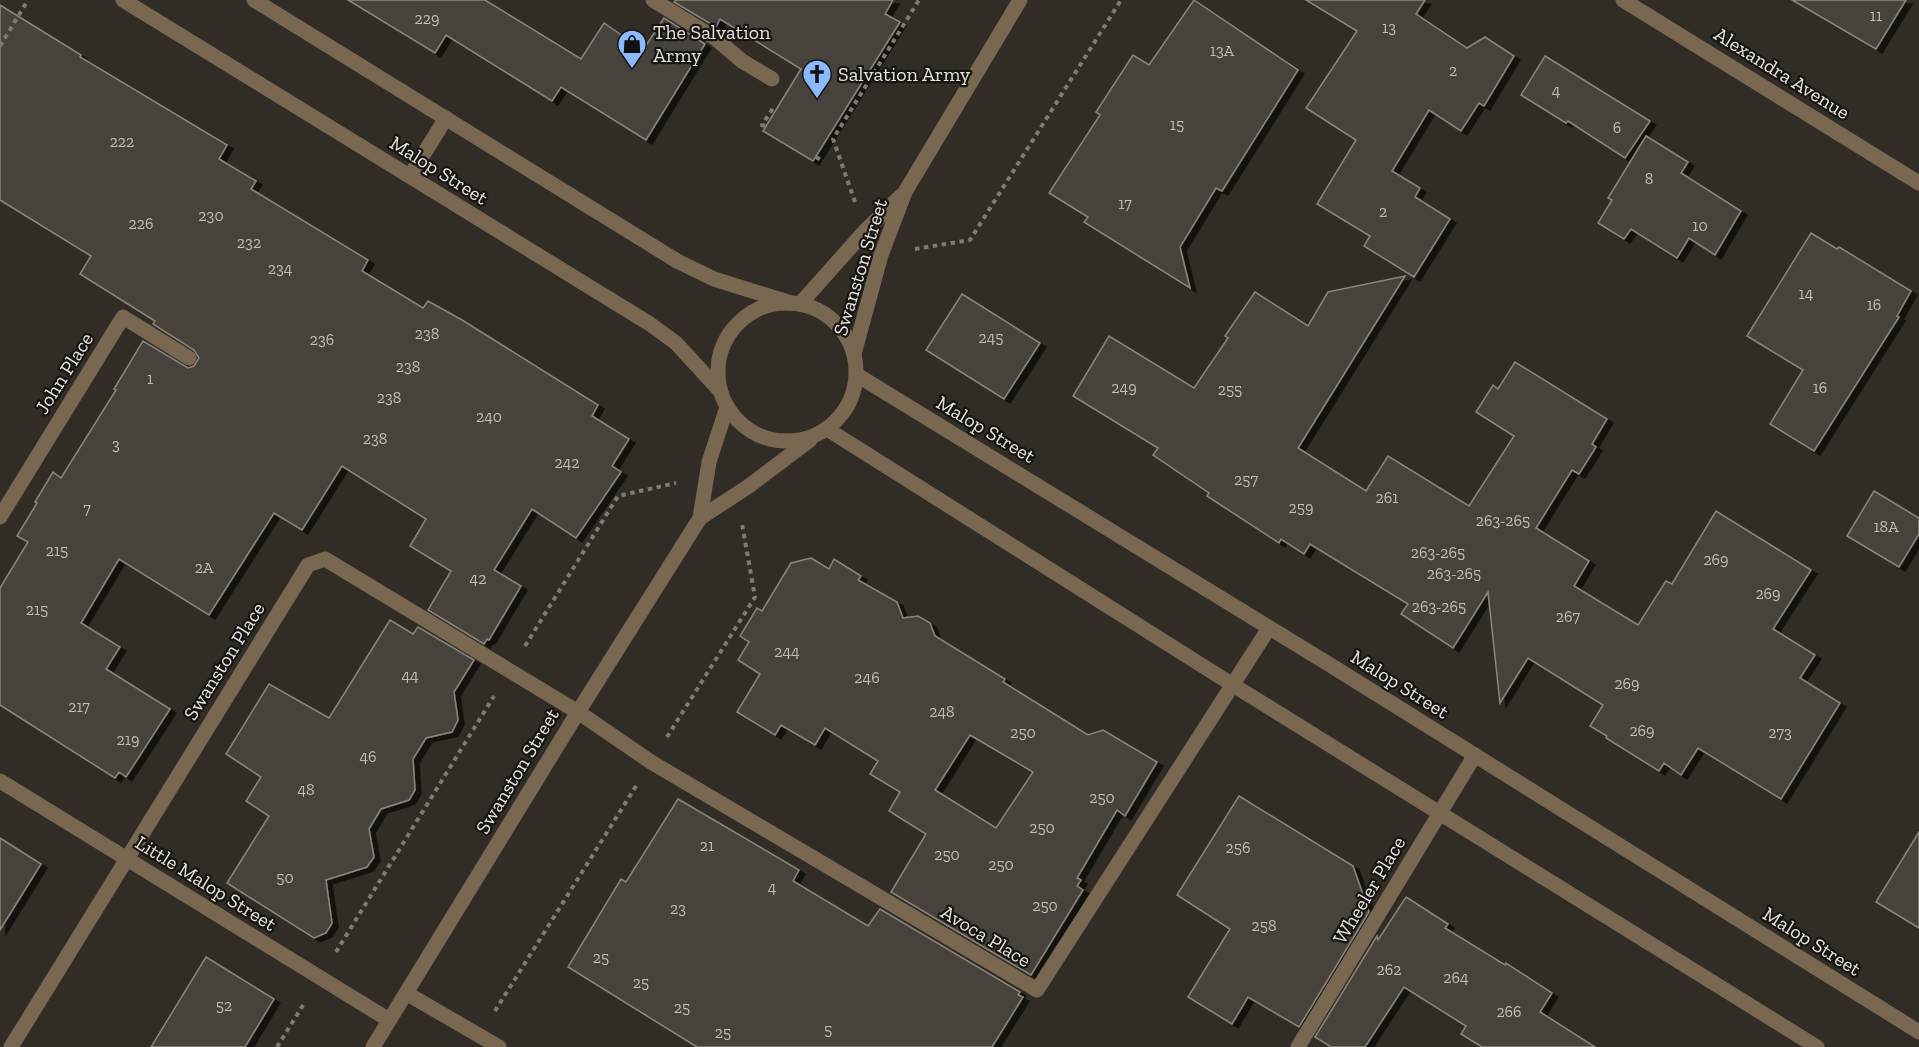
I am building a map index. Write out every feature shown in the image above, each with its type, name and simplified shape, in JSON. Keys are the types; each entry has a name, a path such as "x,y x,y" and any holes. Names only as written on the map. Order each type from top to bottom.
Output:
{"street":[{"name":"Malop Street","path":"123,0 650,324 676,343 721,392"},
{"path":"254,0 677,261 714,279 818,311 830,319 849,341 854,354 856,375 853,396 842,415 822,432 793,441 767,438 744,426 727,407 718,376 725,344 733,330 745,318 774,305 795,304"},
{"path":"653,0 715,38 742,60 772,79"},
{"name":"Swanston Street","path":"854,354 881,255 905,192 1020,0"},
{"name":"Alexandra Avenue","path":"1623,0 1919,183"},
{"path":"410,176 447,118"},
{"name":"Swanston Street","path":"795,304 905,192"},
{"name":"John Place","path":"0,517 123,317 189,358"},
{"name":"Malop Street","path":"856,375 1475,755 1919,1032"},
{"name":"Swanston Street","path":"373,1047 700,518 709,462 727,407"},
{"path":"822,432 1816,1047"},
{"name":"Swanston Street","path":"700,518 822,432"},
{"name":"Swanston Place","path":"11,1047 308,565 325,559 578,712"},
{"name":"Avoca Place","path":"578,712 651,762 1036,990 1269,628"},
{"name":"Wheeler Place","path":"1298,1047 1475,755"},
{"name":"Little Malop Street","path":"0,781 389,1020"},
{"path":"406,993 499,1047"}],"path":[{"path":"0,46 28,0"},
{"path":"865,231 833,139 919,0"},
{"path":"881,255 969,240 1120,0"},
{"path":"816,157 821,160"},
{"path":"336,951 618,496 707,476"},
{"path":"502,1000 754,597 737,494"},
{"path":"277,1047 303,1005"}],"building":[{"path":"348,0 485,0 581,59 604,23 643,50 664,18 705,44 646,140 561,87 552,101 446,35 435,53"},
{"name":"Salvation Army","path":"676,0 893,0 885,14 900,22 813,161 763,131 801,69 720,19 716,27 674,2"},
{"path":"1194,0 1298,70 1222,191 1216,188 1180,247 1190,288 1084,222 1088,217 1049,193 1100,115 1096,112 1133,55 1149,65"},
{"path":"1306,0 1425,0 1416,14 1467,48 1485,37 1514,56 1484,106 1479,103 1461,131 1429,110 1392,171 1420,188 1415,197 1450,219 1414,277 1364,246 1370,236 1317,204 1356,140 1306,108 1357,31"},
{"path":"1792,0 1906,0 1876,49"},
{"path":"0,5 81,55 80,57 227,145 219,159 256,181 251,189 368,260 362,271 423,308 428,301 462,320 598,405 592,416 629,439 612,466 621,472 576,538 532,509 494,570 521,586 489,640 487,639 484,644 428,610 451,571 410,546 426,519 342,466 302,530 274,513 209,615 119,559 81,623 120,647 106,669 170,709 126,777 119,772 115,778 0,705 0,588 28,542 17,536 37,503 35,502 53,472 61,478 116,390 114,389 143,341 188,368 194,366 199,358 194,350 153,324 155,321 80,274 91,256 0,200"},
{"path":"1545,56 1650,121 1625,158 1568,121 1566,123 1521,95"},
{"path":"1646,136 1688,162 1681,173 1741,211 1715,255 1689,238 1677,258 1631,229 1624,239 1598,223 1612,200 1608,198"},
{"path":"1811,233 1837,249 1839,247 1911,291 1897,316 1899,317 1814,451 1770,424 1803,370 1747,336"},
{"path":"1405,276 1298,448 1366,491 1388,456 1469,506 1514,436 1476,412 1493,385 1498,389 1515,362 1607,419 1592,444 1596,447 1579,474 1572,470 1536,528 1589,561 1574,586 1638,625 1666,581 1672,584 1716,511 1811,570 1773,629 1815,655 1800,678 1840,703 1781,799 1698,748 1681,775 1664,763 1659,771 1590,726 1603,705 1528,658 1500,703 1488,592 1453,648 1401,614 1408,604 1310,544 1304,554 1281,539 1279,543 1207,496 1209,493 1153,455 1158,448 1073,396 1109,336 1194,388 1228,338 1225,336 1255,292 1308,326 1328,292"},
{"path":"962,294 1040,343 1004,399 926,350"},
{"path":"1874,491 1919,518 1919,534 1899,567 1847,536"},
{"path":"811,558 829,569 834,559 861,576 858,580 897,602 903,618 918,616 930,623 935,636 1005,679 1003,682 1088,735 1103,730 1157,762 1125,816 1117,810 1077,878 1081,880 1077,886 1083,890 1031,975 891,892 926,834 889,811 900,792 870,774 878,761 825,728 815,745 781,725 775,735 737,712 760,674 738,660 749,642 740,636 757,608 762,611 791,563","holes":["970,735 1033,772 996,828 935,790"]},
{"path":"390,620 413,634 418,627 474,660 454,692 458,720 452,732 426,738 413,759 415,790 409,800 381,809 369,829 374,857 367,867 326,880 332,923 326,933 314,938 227,883 269,816 246,801 261,777 226,754 269,684 329,718"},
{"path":"1239,796 1353,866 1369,912 1299,1027 1248,997 1232,1024 1188,997 1230,929 1177,895"},
{"path":"678,799 799,870 793,881 868,926 880,909 1020,992 1018,995 1023,997 992,1047 697,1047 568,967 621,879 626,882"},
{"path":"1919,832 1919,928 1876,902"},
{"path":"0,838 41,864 0,930"},
{"path":"1406,897 1448,924 1445,928 1552,993 1540,1012 1595,1047 1482,1047 1461,1034 1466,1026 1404,987 1365,1047 1331,1047 1315,1037 1377,936 1378,940"},
{"path":"206,957 274,999 245,1047 151,1047"}],"place":[{"name":"The Salvation Army","path":"632,70"},
{"name":"Salvation Army","path":"817,100"}]}
